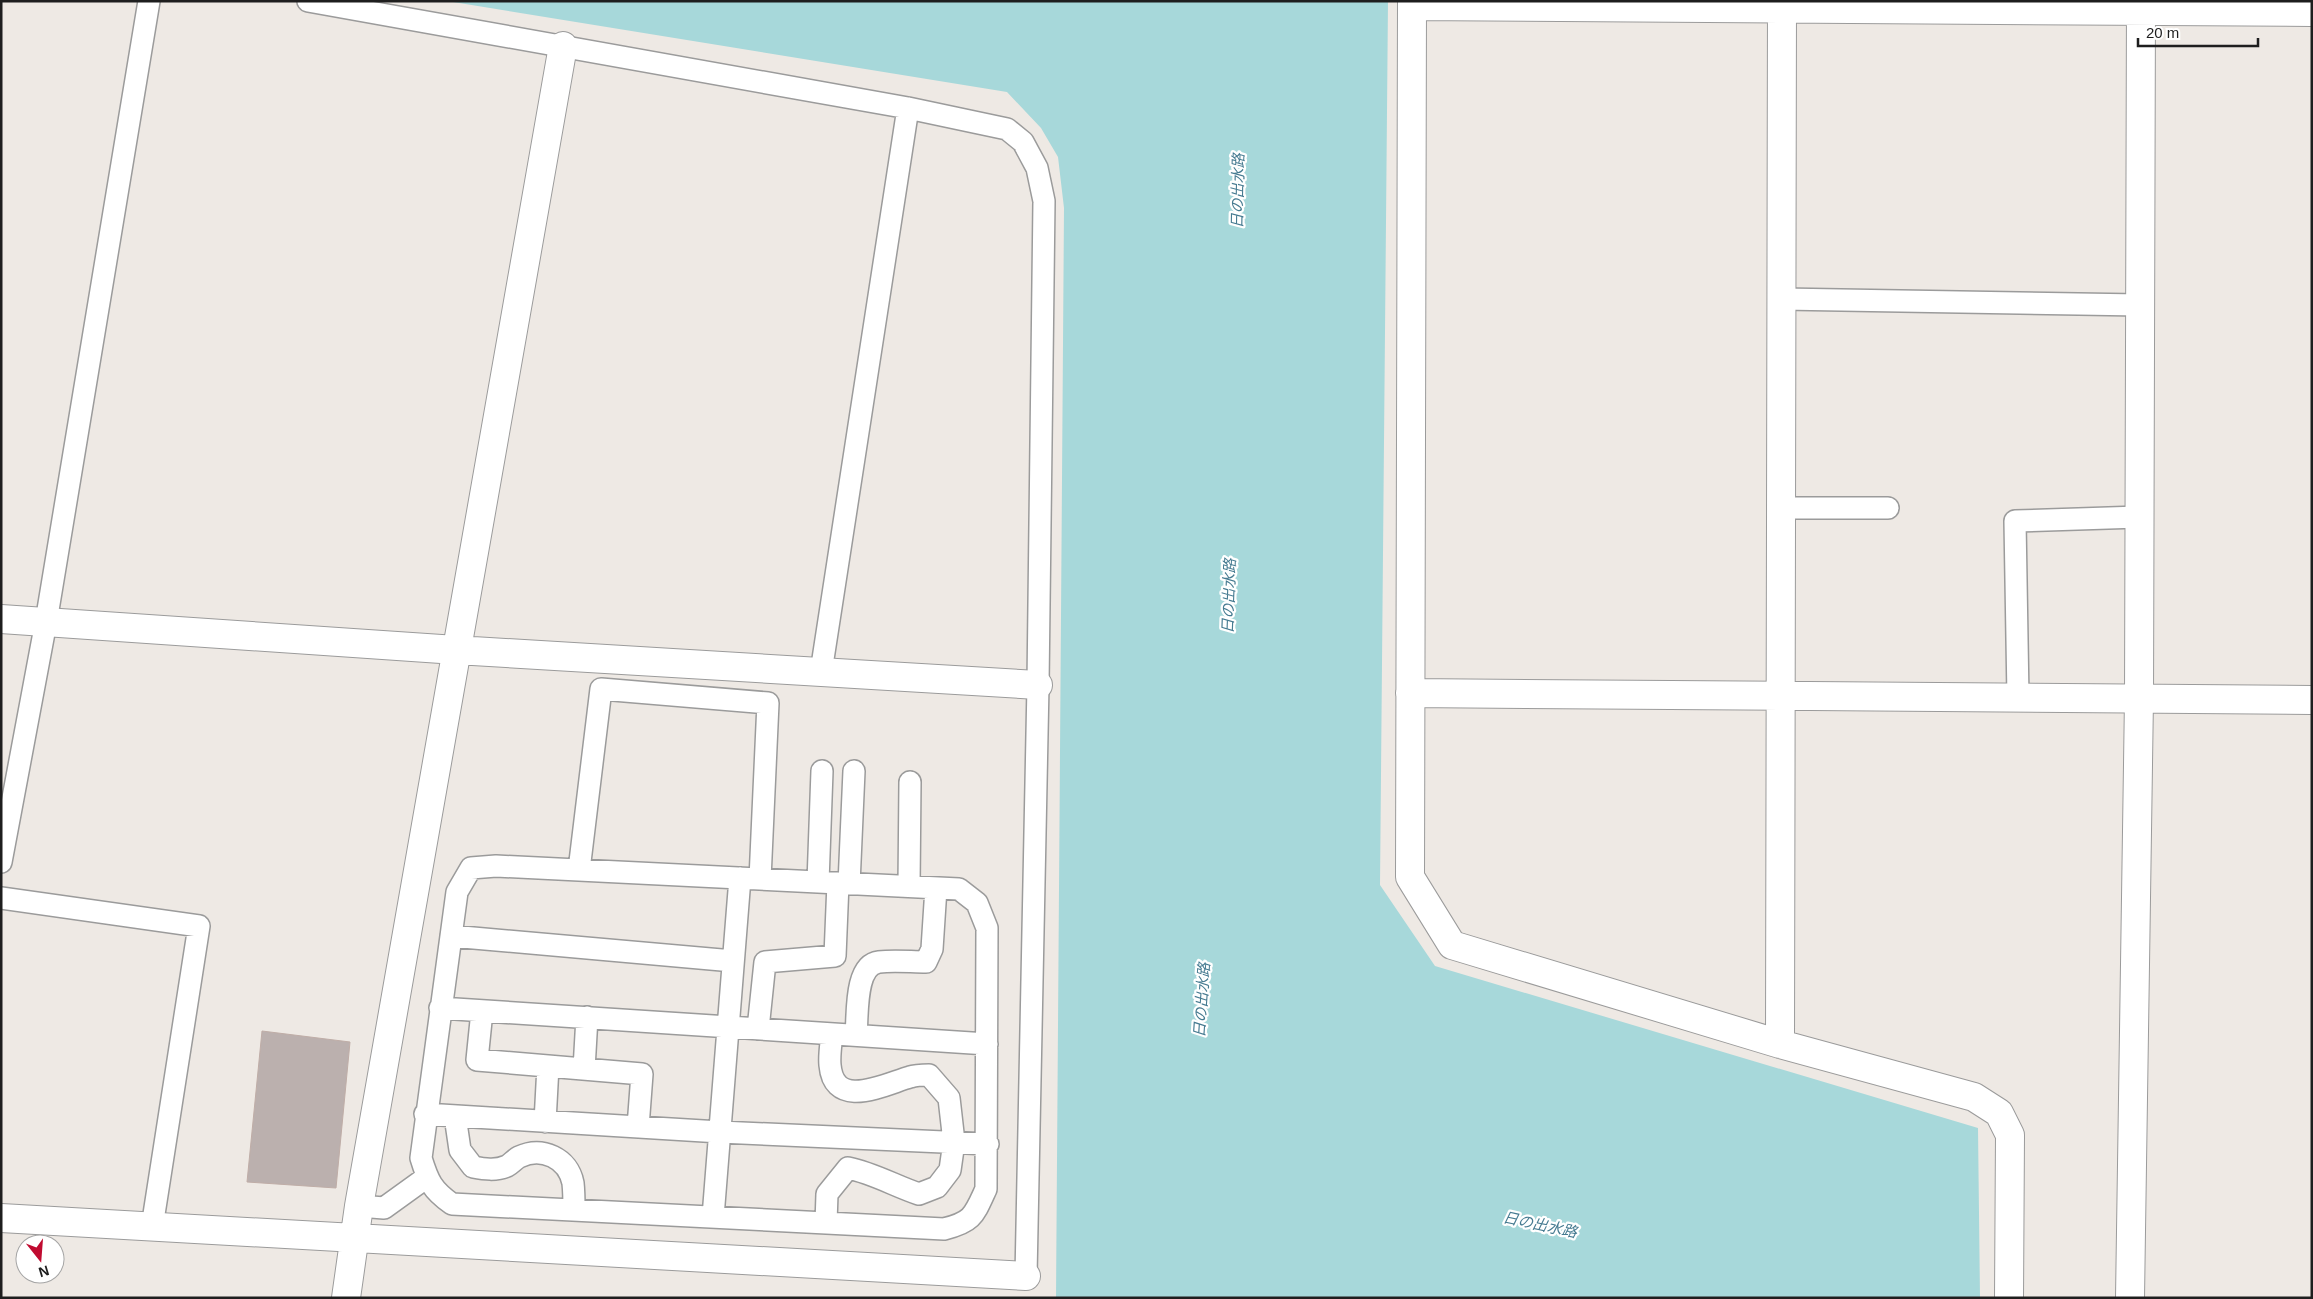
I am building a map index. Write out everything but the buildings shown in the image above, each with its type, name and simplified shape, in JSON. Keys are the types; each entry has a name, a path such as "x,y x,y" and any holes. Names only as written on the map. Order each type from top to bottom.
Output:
{"street":[{"path":"2009,1298 2010,1135 1999,1113 1974,1098 1780,1044 1452,945 1410,877 1412,4 2278,6 2312,12"},
{"path":"1780,1044 1782,5"},
{"path":"2130,1298 2139,698 2141,6"},
{"path":"346,1298 359,1206 563,46"},
{"path":"1,619 456,650 1038,685"},
{"path":"1410,693 2312,700"},
{"path":"1,1218 1026,1276"}],"lane":[{"path":"1,862 46,622 149,1"},
{"path":"308,1 908,108 1007,129 1023,142 1037,168 1044,201 1038,685 1026,1276"},
{"path":"821,672 908,108"},
{"path":"1782,299 2140,305"},
{"path":"1782,508 1888,508"},
{"path":"2018,698 2015,521 2139,517"},
{"path":"579,870 600,689 768,703 750,879 733,961 713,1217"},
{"path":"758,1029 765,962 835,956 835,883 822,771"},
{"path":"835,883 854,771"},
{"path":"909,886 910,782"},
{"path":"496,866 750,879 959,889 977,902 987,928 988,1144 986,1189 976,1210 964,1224 944,1229 452,1204 437,1193 427,1177 421,1158 425,1114 457,892 471,868 496,866"},
{"path":"856,1036 860,982 866,969 877,962 926,962 932,949 936,888"},
{"path":"1,898 199,926 152,1227"},
{"path":"451,936 733,961"},
{"path":"440,1008 987,1044"},
{"path":"482,1011 477,1060 642,1074 638,1127"},
{"path":"584,1069 587,1018"},
{"path":"826,1223 827,1194 836,1180 848,1168 869,1172 893,1185 919,1194 937,1187 950,1170 954,1142 949,1098 929,1074 912,1076 870,1090 852,1092 836,1083 830,1066 832,1034"},
{"path":"545,1122 548,1066"},
{"path":"425,1114 720,1132 988,1144"},
{"path":"455,1116 460,1150 473,1167 488,1170 506,1166 520,1156 538,1152 552,1154 573,1181 574,1210"},
{"path":"359,1206 384,1208 427,1177"}],"water":[{"name":"日の出水路","path":"447,1 1388,1 1380,885 1435,966 1978,1128 1980,1298 1056,1298 1064,208 1058,157 1041,128 1007,92"}]}
